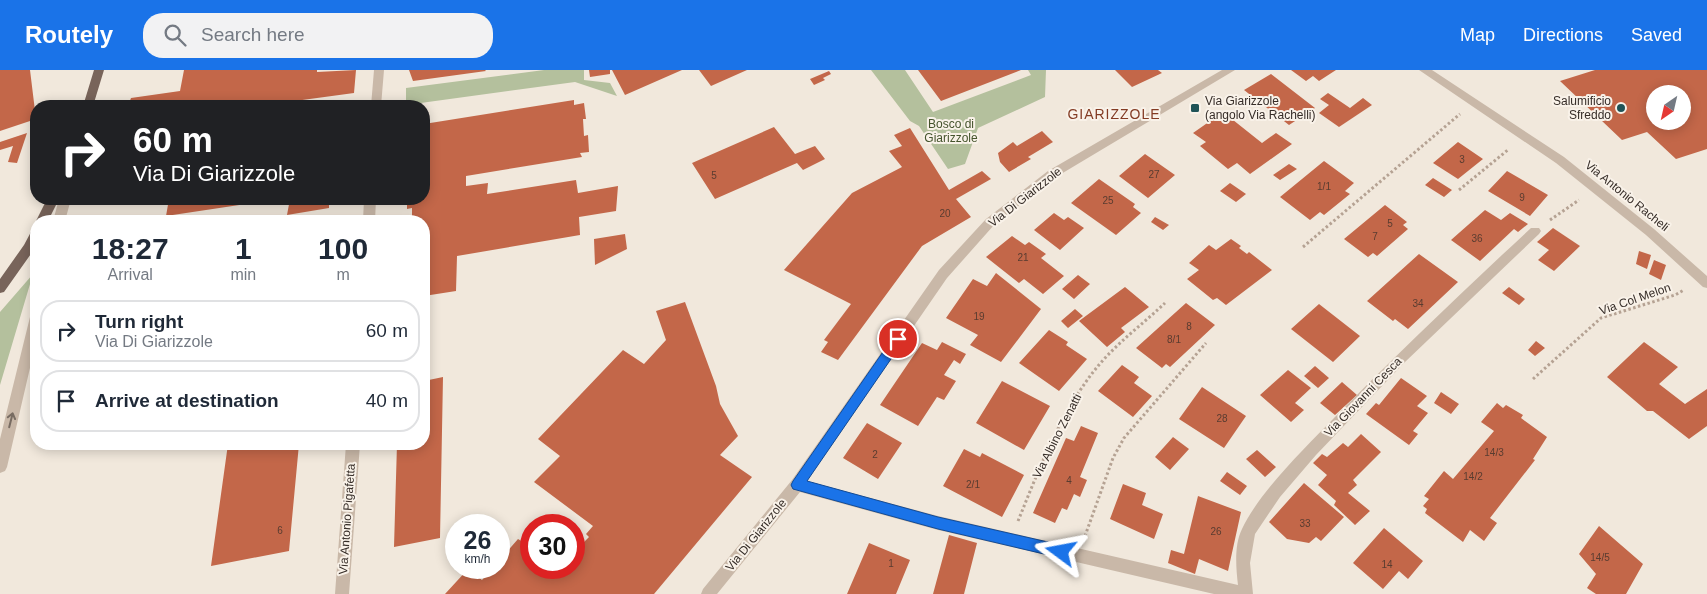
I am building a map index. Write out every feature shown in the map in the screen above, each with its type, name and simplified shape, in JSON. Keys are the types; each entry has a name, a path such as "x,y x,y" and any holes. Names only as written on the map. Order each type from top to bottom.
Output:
{"main road":[{"path":"90,100 99,70"},
{"path":"0,288 30,246"}],"street":[{"path":"376,100 379,70"},
{"name":"Via Di Giarizzole","path":"708,594 797,485 943,274 990,222 1052,174 1230,70"},
{"name":"Via Antonio Racheli","path":"1424,70 1525,136 1596,188 1650,232 1704,281"},
{"name":"Via Giovanni Cesca","path":"1245,594 1243,564 1248,532 1275,492 1311,451 1401,358 1535,231"},
{"path":"0,467 30,342"},
{"name":"Via Antonio Pigafetta","path":"342,594 353,450"},
{"path":"797,485 938,523 1245,594"}],"path":[{"path":"1303,247 1474,102"},
{"path":"1458,190 1525,136"},
{"path":"1535,231 1596,188"},
{"name":"Via Col Melon","path":"1533,379 1601,318 1675,296 1704,281"},
{"name":"Via Albino Zenatti","path":"1010,540 1035,480 1074,399 1099,365 1165,303"},
{"path":"1078,555 1113,458 1124,438 1206,343"}],"green space":[{"path":"544,70 584,70 584,80 610,83 617,96 575,82 430,102 430,100 406,100 406,88"},
{"name":"Bosco di Giarizzole","path":"871,70 905,70 933,112 1031,75 1028,70 1046,70 1045,97 978,128 965,164 948,169 919,126 910,121"},
{"path":"30,277 30,284 0,385 0,312"}],"building":[{"path":"0,70 30,70 34,100 30,100 30,121 0,131"},
{"path":"184,70 317,70 317,72 356,70 354,93 302,100 130,100 131,98 180,91"},
{"path":"409,70 485,70 486,71 413,81"},
{"path":"589,70 610,70 610,74 590,77"},
{"path":"612,70 682,70 625,95"},
{"path":"699,70 747,70 711,86"},
{"path":"918,70 1021,70 941,101"},
{"path":"1115,70 1158,70 1162,73 1132,87"},
{"path":"1291,70 1336,70 1319,81 1313,76 1306,81"},
{"name":"Salumificio Sfreddo","path":"1595,70 1707,70 1707,149 1676,159 1647,132 1622,140 1560,81"},
{"path":"829,71 831,74 823,78 825,80 814,85 810,79"},
{"path":"1271,74 1315,108 1289,125 1244,90"},
{"path":"1328,93 1350,108 1363,98 1372,105 1339,127 1319,113 1329,105 1320,99"},
{"path":"574,100 574,105 584,103 586,119 583,119 584,136 588,135 589,152 580,153 582,157 466,176 466,186 488,183 487,194 576,180 578,193 618,186 616,211 579,217 580,235 457,256 456,291 430,295 430,215 412,215 412,208 407,209 407,205 430,205 430,123"},
{"path":"1223,112 1262,143 1276,133 1292,144 1250,174 1237,163 1228,169 1200,146 1206,142 1193,133"},
{"path":"774,127 795,154 815,146 825,159 803,170 797,163 715,199 692,163"},
{"path":"910,128 949,190 982,171 991,179 956,199 971,217 922,246 838,360 821,352 828,342 824,340 851,304 784,270 852,193 902,167 889,151 902,146 894,135"},
{"path":"1042,131 1053,142 1028,157 1031,159 1009,172 1000,162 998,153 1013,142 1017,146"},
{"path":"27,133 17,163 8,162 13,146 0,150 0,142"},
{"path":"1458,142 1483,159 1458,179 1433,163"},
{"path":"1145,154 1175,175 1148,198 1119,176"},
{"path":"1324,161 1354,183 1345,191 1350,194 1324,215 1320,212 1310,220 1280,197"},
{"path":"1289,164 1297,169 1280,180 1273,175"},
{"path":"1507,171 1548,195 1530,216 1488,191"},
{"path":"1433,178 1452,190 1444,197 1425,185"},
{"path":"1099,179 1135,204 1133,207 1141,213 1116,235 1071,203"},
{"path":"1230,183 1246,194 1236,202 1220,191"},
{"path":"168,205 240,205 173,215 166,215"},
{"path":"289,205 329,205 329,208 287,215"},
{"path":"1385,205 1407,222 1403,225 1408,229 1377,256 1373,253 1368,257 1344,239"},
{"path":"1485,210 1501,220 1510,213 1528,224 1518,232 1514,229 1480,261 1451,240"},
{"path":"1054,213 1064,220 1068,217 1084,228 1060,250 1034,230"},
{"path":"1155,217 1169,225 1163,230 1151,222"},
{"path":"1553,228 1580,246 1554,271 1538,260 1549,250 1537,242"},
{"path":"625,234 627,249 595,265 594,239"},
{"path":"1012,236 1025,245 1029,242 1046,254 1041,258 1064,276 1043,294 1024,279 1019,283 986,257"},
{"path":"1231,239 1241,246 1239,248 1247,254 1249,252 1272,270 1226,305 1217,298 1213,300 1187,279 1199,270 1189,263 1209,245 1216,250"},
{"path":"1639,251 1651,255 1647,269 1636,264"},
{"path":"1419,254 1458,282 1408,329 1395,319 1393,321 1367,301"},
{"path":"1654,260 1666,265 1661,280 1649,274"},
{"path":"996,273 1041,309 1001,362 970,345 978,335 946,318 973,279 987,286"},
{"path":"1078,275 1090,284 1074,299 1062,289"},
{"path":"1125,287 1149,307 1121,328 1125,332 1107,347 1079,321"},
{"path":"1509,287 1525,299 1519,305 1502,293"},
{"path":"685,302 716,386 720,404 738,436 720,455 752,477 654,594 445,594 459,579 510,579 510,548 518,539 520,540 520,579 585,579 585,541 589,537 586,534 593,526 585,520 585,514 577,514 534,482 560,456 538,439 623,350 644,364 666,340 656,311"},
{"path":"1186,303 1215,325 1170,367 1166,364 1162,368 1136,348"},
{"path":"1319,304 1360,336 1333,362 1291,329"},
{"path":"1075,309 1083,316 1068,328 1061,321"},
{"path":"1049,330 1068,342 1066,345 1087,359 1059,391 1019,363"},
{"path":"1536,341 1545,348 1535,356 1528,350"},
{"path":"942,342 966,354 960,364 954,360 944,375 956,381 944,400 937,397 918,426 880,405 922,343 937,350"},
{"path":"1644,342 1678,367 1659,384 1685,404 1707,389 1707,426 1689,439 1653,411 1647,411 1607,377"},
{"path":"1122,365 1139,377 1134,383 1152,396 1133,417 1098,391"},
{"path":"1315,366 1329,378 1318,388 1304,376"},
{"path":"1288,370 1311,388 1295,403 1304,410 1291,422 1260,395"},
{"path":"443,377 440,538 394,547 397,450 430,450 430,380"},
{"path":"1401,378 1427,396 1417,406 1428,413 1413,431 1418,434 1409,445 1366,414 1376,403 1379,405"},
{"path":"1002,381 1050,406 1024,450 976,423"},
{"path":"1342,382 1357,395 1335,415 1320,403"},
{"path":"1202,387 1246,416 1224,448 1179,419"},
{"path":"1441,392 1459,404 1451,414 1434,403"},
{"path":"1497,403 1503,408 1506,405 1523,415 1521,418 1547,437 1533,459 1535,460 1490,518 1497,523 1484,541 1470,530 1463,542 1425,513 1427,509 1423,506 1429,499 1424,496 1444,471 1453,479 1494,431 1481,422"},
{"path":"867,423 902,443 878,479 843,458"},
{"path":"1081,426 1098,433 1080,477 1087,480 1080,497 1074,494 1067,510 1062,508 1055,523 1033,513 1066,438 1074,441"},
{"path":"1361,434 1381,452 1353,480 1357,485 1348,493 1370,511 1355,525 1334,505 1336,501 1318,485 1327,475 1313,463 1322,454 1327,457 1343,443 1348,447"},
{"path":"1173,437 1189,449 1170,470 1155,457"},
{"path":"964,449 980,457 982,453 1024,475 1002,517 943,486"},
{"path":"227,450 298,450 289,551 211,566"},
{"path":"1257,450 1276,467 1265,477 1246,459"},
{"path":"1227,472 1247,486 1240,495 1220,481"},
{"path":"1304,483 1344,517 1321,541 1316,537 1309,543 1287,539 1269,522"},
{"path":"1123,484 1146,493 1142,505 1163,514 1154,539 1110,519"},
{"path":"1198,496 1241,512 1228,571 1199,559 1195,574 1168,563 1171,550 1184,554"},
{"path":"1599,526 1643,564 1626,594 1596,594 1587,588 1596,574 1579,554"},
{"path":"1384,528 1423,561 1408,579 1399,571 1383,589 1353,563"},
{"path":"949,535 977,543 964,594 933,594"},
{"path":"869,543 910,560 896,594 847,594"}],"place":[{"name":"Via Giarizzole (angolo Via Rachelli)","path":"1195,108"},
{"name":"Salumificio Sfreddo","path":"1621,108"}],"district":[{"name":"GIARIZZOLE","path":"1114,114"}],"route":[{"path":"898,339 797,485 938,523 1061,552"}]}
